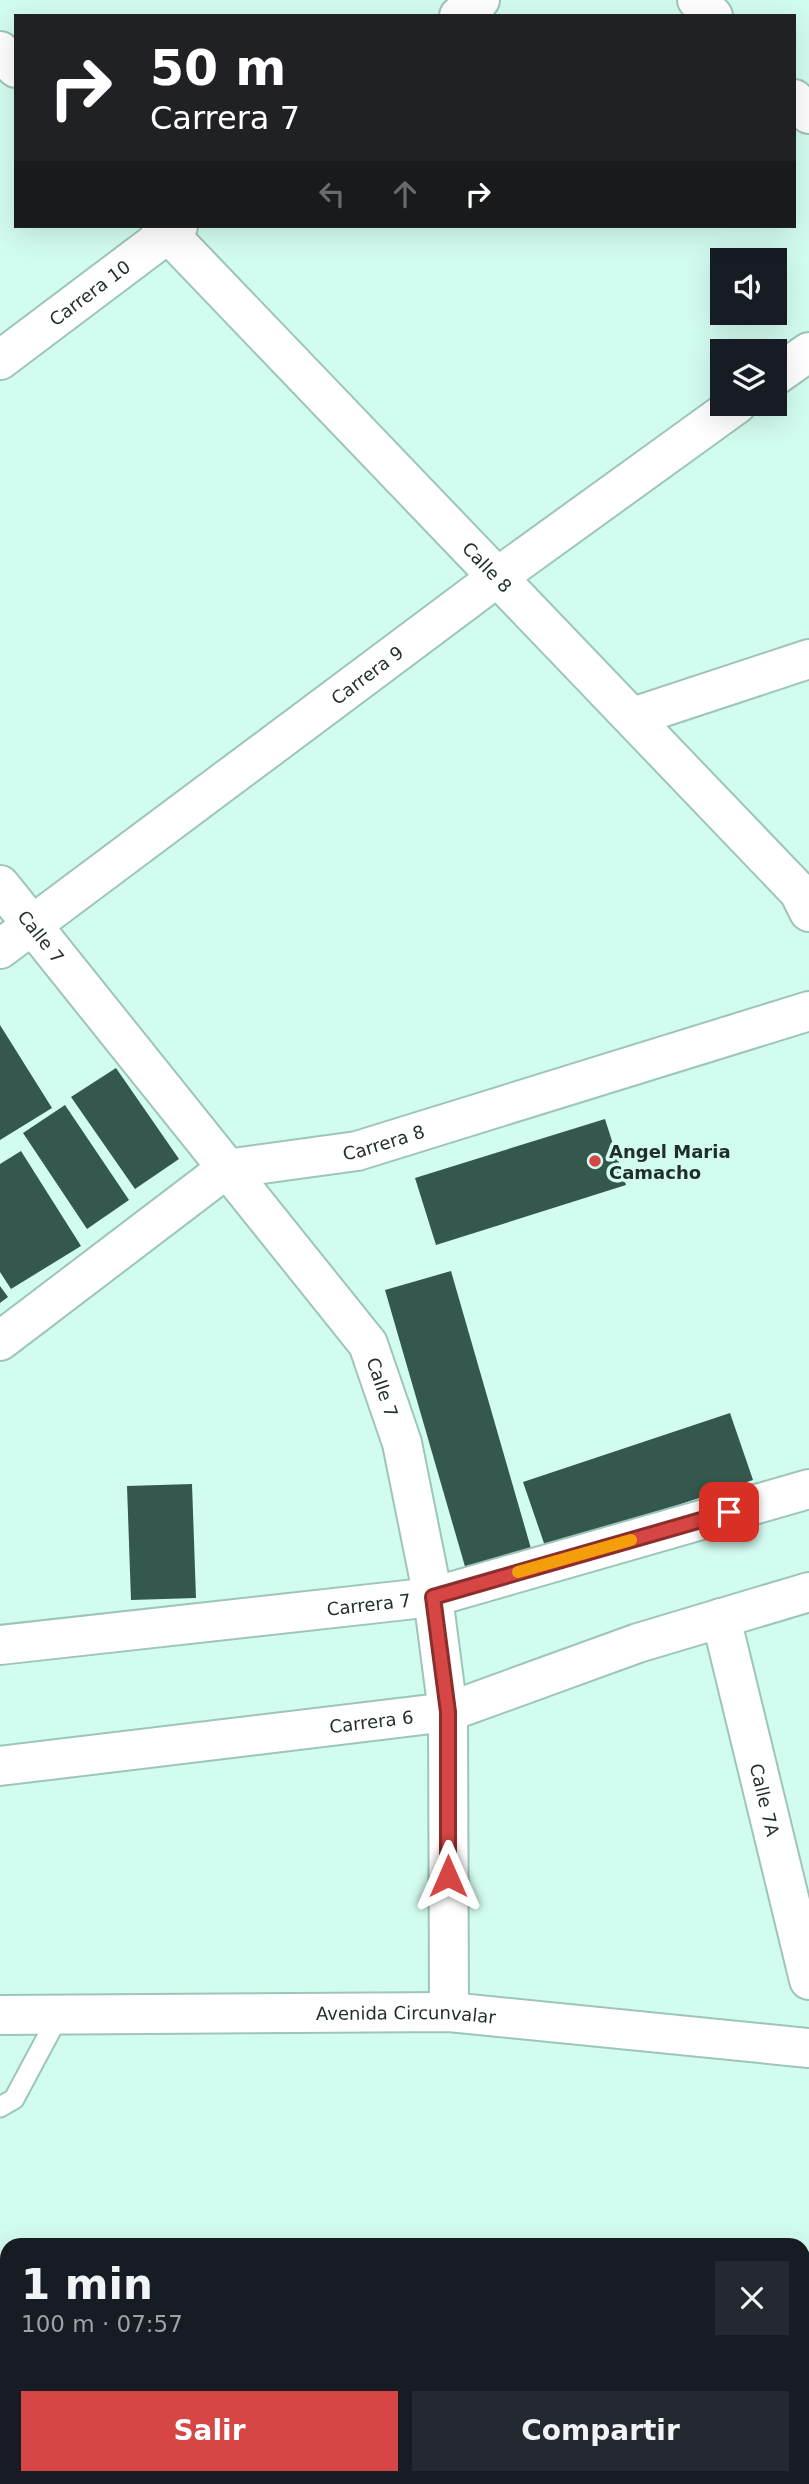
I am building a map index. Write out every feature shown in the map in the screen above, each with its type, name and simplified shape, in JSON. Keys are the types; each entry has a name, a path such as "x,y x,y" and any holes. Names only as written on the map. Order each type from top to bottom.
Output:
{"street":[{"path":"462,14 480,0"},
{"path":"697,0 711,14"},
{"path":"0,51 14,66"},
{"path":"796,101 809,114"},
{"name":"Carrera 10","path":"0,360 169,228"},
{"name":"Calle 8","path":"169,228 799,892 809,912"},
{"path":"787,368 809,352"},
{"name":"Carrera 9","path":"0,949 499,576 720,416"},
{"path":"633,717 809,659"},
{"name":"Calle 7","path":"0,885 368,1344 402,1443 433,1597 448,1712 449,2012"},
{"name":"Carrera 8","path":"0,1341 226,1168 356,1151 809,1011"},
{"name":"Carrera 7","path":"0,1645 433,1597 809,1489"},
{"name":"Carrera 6","path":"0,1766 448,1712 638,1643 809,1592"},
{"name":"Calle 7A","path":"721,1618 809,1980"},
{"name":"Avenida Circunvalar","path":"0,2015 449,2012 809,2048"}],"lane":[{"path":"0,2107 15,2099 60,2015"}],"building":[{"path":"0,1025 52,1108 0,1140"},
{"path":"116,1068 179,1159 135,1189 71,1097"},
{"path":"65,1105 129,1200 87,1229 23,1133"},
{"path":"605,1119 626,1185 436,1245 415,1178"},
{"path":"21,1151 81,1246 11,1289 0,1272 0,1164"},
{"path":"451,1271 532,1552 466,1570 385,1290"},
{"path":"0,1286 8,1297 0,1303"},
{"path":"730,1413 753,1480 546,1549 523,1482"},
{"path":"192,1484 196,1598 131,1600 127,1486"}],"slow traffic":[{"path":"518,1572 631,1540"}],"place":[{"name":"Angel Maria Camacho","path":"595,1161"}],"route":[{"path":"448,1876 448,1712 433,1597 729,1512"}]}
